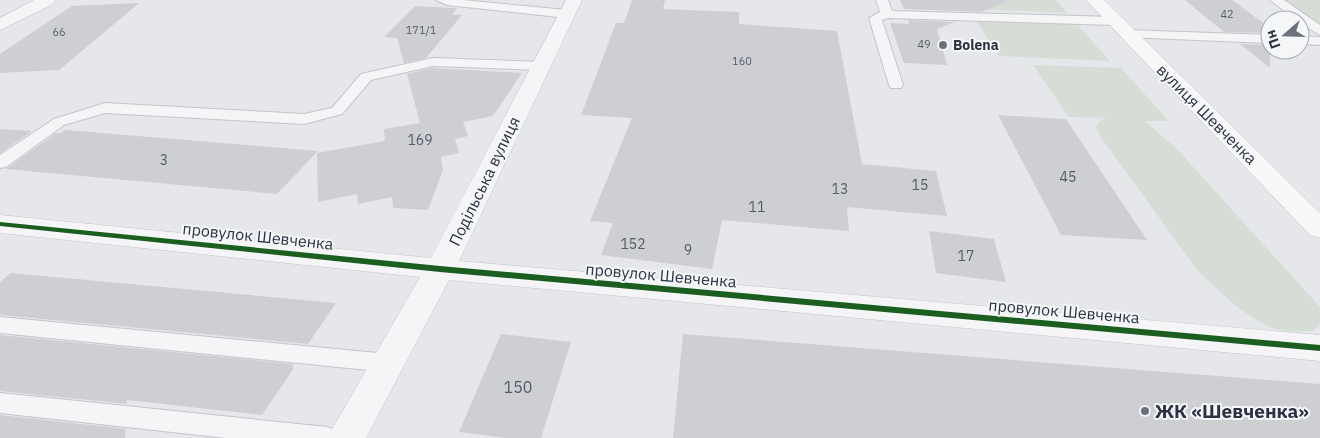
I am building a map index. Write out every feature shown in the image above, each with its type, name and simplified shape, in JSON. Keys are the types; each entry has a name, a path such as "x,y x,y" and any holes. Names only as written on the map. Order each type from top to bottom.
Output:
{"main road":[{"name":"вулиця Шевченка","path":"1094,0 1320,228"}],"street":[{"path":"0,24 47,0"},
{"name":"Подільська вулиця","path":"346,438 440,269 570,7"},
{"name":"провулок Шевченка","path":"0,224 440,269 1320,348"}],"lane":[{"path":"442,0 447,2 570,7"},
{"path":"882,0 887,14"},
{"path":"1276,0 1320,31"},
{"path":"896,85 875,18 887,14 1121,27 1260,38"},
{"path":"0,163 59,122 104,108 304,119 337,110 366,77 433,62 541,66"},
{"path":"0,325 388,364"},
{"path":"0,403 327,438"}],"shaded area":[{"path":"977,0 1056,0 1067,13 983,9"},
{"path":"1281,0 1320,0 1320,26 1310,19 1310,10 1296,10"},
{"path":"975,19 1075,22 1110,61 999,56"},
{"path":"1033,65 1121,68 1169,121 1145,121 1178,150 1320,307 1320,324 1313,331 1285,331 1273,328 1261,323 1226,297 1197,270 1100,136 1096,127 1101,120 1107,118 1069,117"}],"building":[{"path":"632,0 665,0 663,9 739,12 739,24 837,31 862,164 936,171 947,216 847,207 849,231 722,220 712,269 601,255 613,223 590,221 632,118 581,115 616,23 624,23"},
{"path":"900,0 1005,0 1005,2 981,12 904,9"},
{"path":"1185,0 1232,0 1260,21 1260,33 1224,32"},
{"path":"139,3 59,70 0,73 0,54 72,6"},
{"path":"415,6 457,8 452,15 462,15 426,58 404,63 397,38 384,37"},
{"path":"908,20 955,22 937,29 947,65 904,63 890,23 909,24"},
{"path":"1240,44 1260,45 1260,60"},
{"path":"1260,60 1270,60 1270,68"},
{"path":"431,68 522,73 493,116 463,122 468,136 455,139 459,153 441,157 443,170 428,210 393,208 392,197 358,204 357,194 318,202 317,153 385,141 384,129 420,123 407,74"},
{"path":"998,115 1066,119 1147,240 1061,235"},
{"path":"0,129 32,131 0,153"},
{"path":"65,130 318,151 277,194 6,169 56,133"},
{"path":"929,231 994,239 1006,282 936,273"},
{"path":"11,273 336,303 308,344 0,315 0,282"},
{"path":"501,334 571,342 541,438 505,438 459,432"},
{"path":"683,334 1320,384 1320,438 673,438"},
{"path":"0,335 294,364 292,368 294,368 262,415 127,400 127,404 0,391"},
{"path":"0,415 126,429 125,438 0,438"}],"cycle path":[{"path":"0,224 440,269 1320,348"}],"place":[{"name":"Bolena","path":"943,45"},
{"name":"ЖК «Шевченка»","path":"1145,411"}]}
